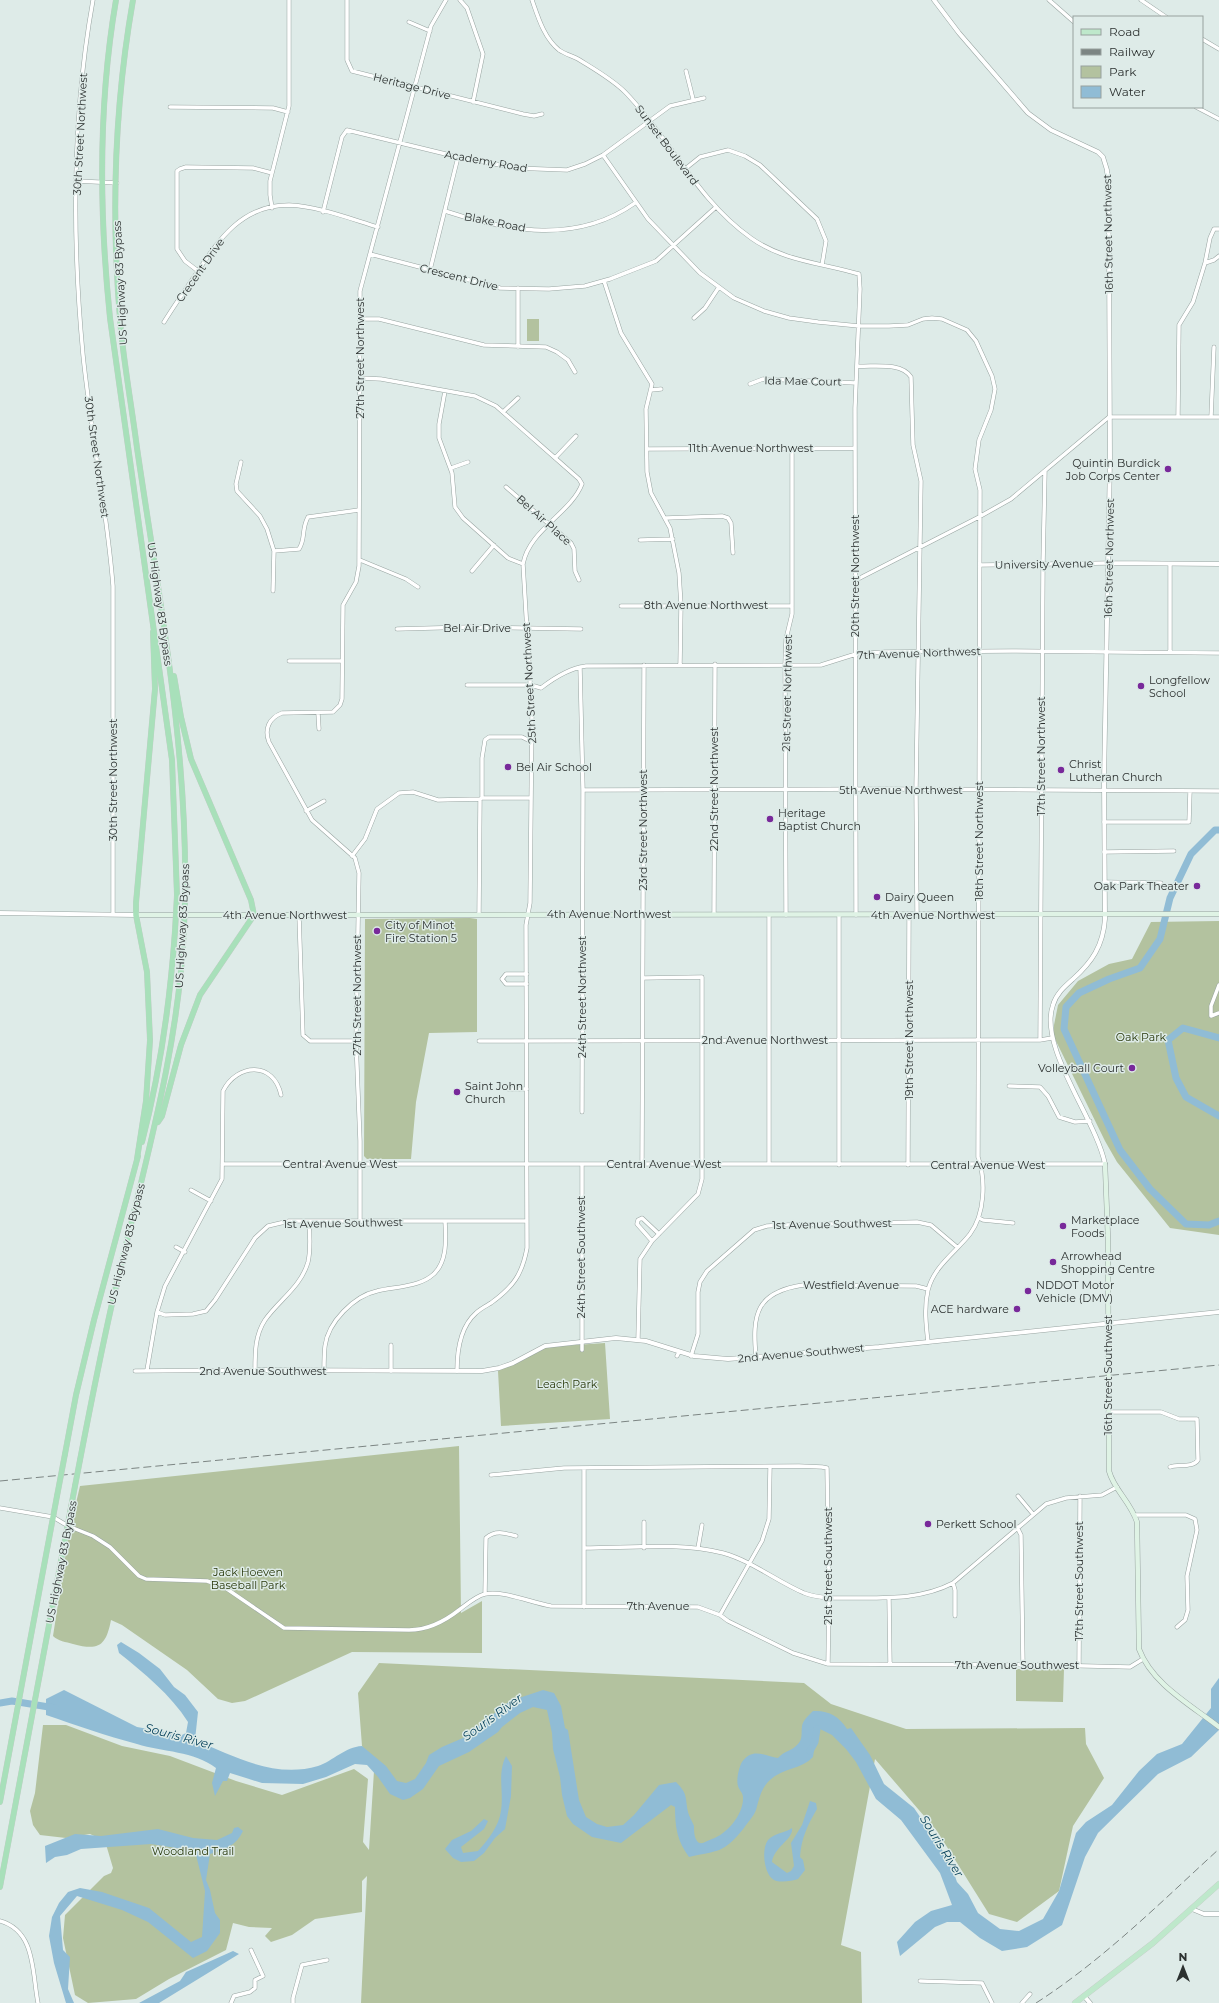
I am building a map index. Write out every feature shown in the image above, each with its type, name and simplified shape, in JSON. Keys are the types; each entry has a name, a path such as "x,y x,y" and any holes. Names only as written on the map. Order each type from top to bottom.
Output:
{"highway":[{"name":"US Highway 83 Bypass","path":"0,1802 76,1395 94,1320 152,1102 169,996 175,931 177,895 172,760 110,318 105,262 102,183 102,122 116,0"},
{"name":"US Highway 83 Bypass","path":"0,1887 80,1460 109,1318 156,1123 178,997 184,928 186,856 180,757 121,333 118,291 117,183 121,103 133,0"},
{"path":"137,1158 146,1101 150,1040 147,972 136,915 138,876 155,689 152,638 153,622"},
{"path":"156,1123 162,1116 181,1045 200,995 254,915 251,900 188,750 170,652 164,634"}],"main road":[{"name":"4th Avenue Northwest","path":"136,915 1219,914"},
{"name":"16th Street Southwest","path":"1105,1164 1109,1471 1116,1487 1129,1502 1134,1515"},
{"path":"1134,1515 1138,1530 1137,1632 1139,1649 1143,1660 1170,1689 1219,1727"},
{"path":"1075,2003 1153,1943 1219,1884"}],"street":[{"name":"30th Street Northwest","path":"93,0 81,97 77,181 78,280 83,356 108,532 113,586 113,914"},
{"path":"272,208 270,195 272,174 288,112 289,0"},
{"name":"Heritage Drive","path":"347,0 347,60 348,67 352,71 523,114 534,116 542,114"},
{"name":"27th Street Northwest","path":"341,661 343,605 359,574 360,560 360,291 430,31 446,0"},
{"path":"460,0 467,8 483,54 473,102"},
{"name":"Sunset Boulevard","path":"532,0 547,36 559,50 609,79 624,91 650,120 685,169 716,207 731,222 751,238 771,250 796,260 822,265"},
{"name":"16th Street Northwest","path":"934,0 959,33 1028,113 1051,130 1098,152 1103,157 1107,170 1110,250 1109,563 1104,790 1105,914 1102,938 1094,958 1062,989 1055,998 1050,1017 1052,1038 1057,1053 1100,1143 1105,1164"},
{"path":"1049,0 1073,21"},
{"path":"1141,0 1165,16"},
{"path":"409,22 430,31"},
{"path":"1203,40 1219,49"},
{"path":"686,71 693,99"},
{"name":"Academy Road","path":"323,212 342,137 347,130 458,157 515,168 550,170 573,168 585,164 603,154 670,106 693,99 704,98"},
{"path":"170,107 273,108 288,112"},
{"path":"1198,108 1219,120"},
{"path":"685,169 700,157 728,150 745,156 760,165 817,219 826,241 822,265"},
{"name":"18th Street Northwest","path":"603,154 636,203 673,247 700,273 740,300 764,311 789,318 859,326 908,325 923,319 942,319 967,330 976,341 992,376 995,389 991,410 979,440 975,469 980,490 978,1157 981,1165 982,1197 979,1218"},
{"path":"430,270 458,157"},
{"path":"198,271 185,261 178,249 177,177 180,169 186,167 252,168 272,174"},
{"path":"77,181 117,183"},
{"name":"Blake Road","path":"445,211 476,221 518,229 554,230 571,229 606,221 636,203"},
{"name":"Crecent Drive","path":"164,322 216,243 229,229 241,220 272,208 289,205 378,226"},
{"name":"Crescent Drive","path":"370,254 500,288 549,289 585,286 604,281 656,261 716,207"},
{"path":"1178,416 1179,325 1193,302 1206,263 1210,238 1214,229 1219,229"},
{"path":"1206,263 1219,256"},
{"name":"20th Street Northwest","path":"822,265 858,274 860,289 855,448 856,915"},
{"path":"604,281 621,333 652,384 646,409 647,480 651,493 666,518 673,539 679,572 681,605 680,665"},
{"path":"694,318 705,308 719,287"},
{"path":"518,288 518,347"},
{"path":"360,319 379,319 484,345 546,347 557,352 568,360 575,372"},
{"path":"1211,417 1214,347"},
{"path":"858,366 898,368 907,370 911,376 912,445 921,481 916,789 917,915"},
{"path":"360,378 381,379 480,398 496,406 555,458 576,436"},
{"name":"Ida Mae Court","path":"750,384 763,379 856,383"},
{"path":"651,390 661,389"},
{"path":"445,391 438,424 439,438 451,468 455,507 463,518 508,558 523,564"},
{"path":"503,412 518,398"},
{"path":"856,580 920,548 1011,499 1109,416 1219,417"},
{"name":"11th Avenue Northwest","path":"647,448 855,448"},
{"name":"21st Street Northwest","path":"786,915 785,664 786,639 792,606 792,448"},
{"name":"25th Street Northwest","path":"457,1371 457,1353 470,1320 475,1313 510,1289 518,1277 527,1248 526,974 532,742 531,685 526,628 523,564 529,548 549,523 579,492 582,484 579,479 555,458"},
{"path":"241,462 236,484 237,491 260,516 267,529 274,551 273,591"},
{"path":"451,468 468,462"},
{"name":"17th Street Northwest","path":"1040,1040 1042,915 1042,564 1045,471"},
{"name":"Bel Air Place","path":"506,488 549,523 573,546 575,571 579,580"},
{"path":"274,551 300,549 304,542 303,527 308,517 359,510"},
{"path":"666,518 722,516 728,518 731,523 733,553"},
{"path":"640,540 673,539"},
{"path":"472,571 494,545"},
{"path":"360,560 406,578 418,587"},
{"path":"1109,563 1219,564"},
{"name":"University Avenue","path":"980,565 1109,563"},
{"path":"1170,564 1170,652"},
{"name":"8th Avenue Northwest","path":"621,606 792,606"},
{"name":"Bel Air Drive","path":"396,629 470,627 581,629"},
{"name":"7th Avenue Northwest","path":"467,685 531,685 541,688 557,677 580,667 715,664 821,665 856,654 1042,651 1219,653"},
{"path":"288,661 341,661 342,699 340,705 333,712 318,713 319,729"},
{"name":"22nd Street Northwest","path":"714,914 715,664"},
{"name":"23rd Street Northwest","path":"642,1163 644,665"},
{"name":"24th Street Northwest","path":"580,667 583,790 582,1112"},
{"name":"27th Street Northwest","path":"318,713 282,713 269,721 266,732 267,738 306,811 312,820 355,858 359,873 357,914 356,1040 360,1164 360,1222"},
{"path":"479,914 482,758 485,740 489,737 522,737 532,742"},
{"name":"5th Avenue Northwest","path":"583,790 916,789 1219,791"},
{"path":"1104,822 1189,822 1190,791"},
{"path":"352,856 365,838 377,809 399,793 413,792 438,800 530,798"},
{"path":"306,811 324,801"},
{"path":"1104,852 1174,851"},
{"path":"1104,882 1161,883"},
{"name":"4th Avenue Northwest","path":"0,913 136,915"},
{"path":"299,915 302,1031 305,1038 310,1040 356,1040"},
{"path":"769,915 769,1164"},
{"path":"839,915 839,1164"},
{"name":"19th Street Northwest","path":"908,1165 909,915"},
{"path":"526,974 506,974 502,979 506,984 527,984"},
{"path":"638,1339 640,1259 652,1241 667,1228 698,1194 702,1179 702,977 643,978"},
{"path":"1219,985 1211,1006 1211,1016 1219,1013"},
{"name":"2nd Avenue Northwest","path":"479,1041 1040,1040 1052,1038"},
{"path":"147,1370 157,1312 165,1286 185,1252 222,1179 222,1099 228,1083 242,1072 251,1070 261,1071 276,1081 281,1095"},
{"path":"1009,1086 1040,1087 1048,1096 1059,1117 1075,1122 1090,1121"},
{"path":"508,1089 527,1089"},
{"name":"Central Avenue West","path":"222,1164 1105,1164"},
{"name":"24th Street Southwest","path":"582,1164 582,1350"},
{"path":"191,1190 211,1200"},
{"path":"652,1241 638,1228 638,1220 642,1218 645,1220 659,1234"},
{"path":"928,1342 925,1314 928,1289 934,1276 969,1234 979,1218 983,1220 1013,1223"},
{"name":"1st Avenue Southwest","path":"157,1312 165,1315 193,1314 206,1311 215,1300 255,1238 268,1226 289,1221 527,1221"},
{"path":"324,1371 325,1345 329,1334 340,1316 352,1304 375,1291 416,1283 430,1277 436,1271 444,1257 446,1244 445,1221"},
{"path":"255,1370 256,1341 265,1321 293,1291 308,1262 309,1222"},
{"name":"1st Avenue Southwest","path":"691,1356 698,1334 698,1292 700,1282 707,1271 754,1230 767,1226 784,1225 917,1222 931,1225 957,1247"},
{"path":"176,1246 185,1252"},
{"name":"Westfield Avenue","path":"756,1357 756,1316 771,1294 785,1288 803,1285 909,1286 928,1289"},
{"name":"2nd Avenue Southwest","path":"135,1371 482,1371 499,1368 545,1346 616,1338 638,1339 678,1354 710,1359 756,1357 928,1342 1219,1312"},
{"path":"391,1345 391,1371"},
{"path":"1108,1412 1162,1412 1179,1418 1197,1419 1198,1460 1196,1463 1170,1467"},
{"name":"21st Street Southwest","path":"770,1467 822,1466 827,1468 829,1598 828,1664"},
{"path":"491,1476 564,1468 770,1467 769,1519 762,1541 720,1615"},
{"path":"584,1468 584,1607"},
{"path":"584,1548 698,1548 739,1558 805,1593 829,1598 889,1598 922,1594 953,1583 971,1570 1017,1527 1046,1504 1066,1498 1102,1495 1116,1487"},
{"path":"1018,1496 1033,1514"},
{"name":"17th Street Southwest","path":"1079,1666 1080,1496"},
{"path":"0,1508 53,1518 104,1542 139,1576 154,1581 207,1581 224,1587 284,1628 426,1629 485,1594 486,1538 495,1533 503,1532 516,1536"},
{"path":"1134,1515 1186,1515 1195,1519 1197,1530 1187,1576 1188,1610 1185,1620 1177,1627"},
{"path":"644,1522 644,1548"},
{"path":"698,1548 702,1525"},
{"path":"1017,1527 1021,1535 1023,1665"},
{"path":"953,1583 955,1590 955,1616"},
{"name":"7th Avenue","path":"485,1594 497,1594 552,1606 698,1607 720,1615 728,1621 793,1653 828,1664"},
{"path":"889,1598 890,1664"},
{"name":"7th Avenue Southwest","path":"828,1664 1130,1667 1143,1660"},
{"path":"1192,1909 1204,1914 1219,1914"},
{"path":"0,1921 16,1928 28,1945 38,2003"},
{"path":"231,2003 234,1996 250,1992 255,1988 255,1980 263,1976 251,1950"},
{"path":"293,2003 292,1998 302,1965 327,1960"},
{"path":"920,1981 982,1983 992,2003"},
{"path":"1022,2003 1030,1994"},
{"path":"1084,1996 1090,2003"}],"green space":[{"path":"527,319 539,319 539,341 527,341"},
{"path":"365,919 477,919 477,1032 429,1033 416,1102 411,1159 367,1159 364,1156"},
{"name":"Oak Park","path":"1219,921 1219,1235 1170,1228 1117,1162 1105,1141 1054,1037 1054,1025 1058,1005 1078,981 1109,964 1132,959 1151,922"},
{"name":"Leach Park","path":"605,1343 610,1419 501,1426 498,1371 546,1347"},
{"name":"Jack Hoeven Baseball Park","path":"459,1446 461,1613 482,1601 482,1653 352,1652 245,1701 232,1703 218,1699 187,1670 122,1625 111,1620 107,1636 104,1641 95,1646 89,1647 73,1644 53,1636 69,1533 80,1486"},
{"name":"Woodland Trail","path":"379,1663 804,1683 831,1704 906,1729 1085,1728 1086,1744 1104,1778 1073,1826 1059,1891 1017,1922 989,1914 937,1831 875,1759 841,1945 861,1952 862,2003 361,2003 367,1876 362,1881 362,1912 315,1919 292,1935 271,1942 265,1936 272,1928 249,1927 233,1923 226,1950 169,1979 136,1999 88,2003 75,1995 63,1938 65,1915 104,1876 111,1873 113,1868 105,1841 90,1834 66,1838 40,1835 33,1825 30,1811 35,1793 43,1725 66,1725 122,1746 170,1756 236,1781 282,1795 354,1769 368,1779 363,1842 369,1850 374,1771 362,1746 358,1693"},
{"path":"1016,1669 1064,1669 1063,1702 1016,1701"}],"water":[{"path":"121,1642 139,1653 160,1669 174,1687 185,1695 198,1712 195,1740 239,1759 270,1768 286,1770 318,1766 345,1751 362,1746 386,1766 397,1781 406,1783 415,1779 426,1763 429,1755 442,1747 463,1738 510,1701 543,1690 554,1693 561,1706 565,1728 568,1730 579,1800 586,1817 597,1824 607,1827 623,1825 634,1815 659,1785 676,1782 684,1793 688,1812 694,1826 695,1838 700,1843 704,1843 723,1833 738,1816 743,1803 743,1797 737,1783 741,1764 746,1757 755,1753 778,1758 800,1742 802,1726 806,1718 813,1711 828,1713 837,1717 847,1729 851,1728 870,1755 884,1784 914,1808 950,1862 957,1882 968,1894 978,1913 1000,1929 1019,1931 1043,1919 1059,1891 1076,1833 1086,1822 1112,1805 1139,1771 1157,1754 1182,1744 1211,1708 1211,1689 1219,1678 1219,1730 1191,1757 1158,1774 1098,1833 1085,1857 1062,1925 1027,1947 1002,1951 980,1938 960,1922 947,1922 935,1927 900,1956 897,1942 915,1922 931,1911 952,1905 940,1873 901,1820 876,1799 856,1762 846,1749 832,1735 820,1729 816,1737 813,1757 803,1764 775,1776 767,1783 761,1794 754,1815 731,1843 714,1852 689,1857 679,1839 676,1827 675,1807 671,1805 621,1843 592,1837 573,1824 567,1816 562,1795 547,1710 533,1707 520,1713 498,1732 469,1752 439,1766 423,1789 410,1798 403,1800 390,1794 367,1765 355,1764 326,1777 303,1784 262,1783 230,1773 227,1781 223,1781 215,1796 212,1783 216,1768 207,1762 188,1755 147,1747 114,1738 46,1715 46,1699 64,1690 137,1727 182,1735 186,1733 188,1722 181,1712 156,1685 119,1653 117,1645"},
{"path":"506,1756 512,1766 511,1796 505,1829 495,1838 484,1853 474,1861 461,1862 453,1858 445,1849 452,1840 471,1831 484,1819 488,1821 484,1829 461,1847 463,1853 478,1851 486,1842 500,1817 502,1804 501,1776 503,1763"},
{"path":"810,1801 816,1803 817,1809 803,1838 800,1857 803,1860 805,1870 798,1879 783,1882 774,1880 766,1868 764,1855 766,1844 773,1836 792,1828 790,1836 776,1852 772,1862 787,1873 791,1871 794,1866 791,1843 802,1825"},
{"path":"238,1827 243,1831 234,1843 225,1849 210,1854 206,1880 210,1890 215,1913 220,1920 220,1933 207,1951 193,1958 148,1922 122,1910 77,1896 60,1916 63,1950 70,1957 68,1989 74,2003 66,2003 54,1963 49,1936 52,1917 59,1903 68,1892 80,1888 102,1892 149,1908 191,1942 202,1937 205,1891 195,1851 151,1844 81,1849 67,1855 55,1857 46,1863 45,1846 75,1834 101,1836 158,1829 193,1838 217,1840 232,1833 234,1828"},
{"path":"233,1951 239,1954 159,2003 139,2003 180,1981 186,1972"}],"waterway":[{"path":"1219,830 1215,830 1191,854 1170,898 1160,939 1140,968 1109,979 1079,993 1066,1007 1064,1029 1120,1150 1150,1189 1186,1224 1209,1225 1219,1221"},
{"path":"1219,1038 1183,1028 1168,1040 1176,1078 1186,1097 1219,1116"},
{"name":"Souris River","path":"0,1703 12,1701 55,1708"},
{"name":"Souris River","path":"810,1751 815,1742 817,1729"}],"railway":[{"path":"0,1481 1219,1365"},
{"path":"1036,2003 1108,1950 1219,1849"}],"place":[{"name":"Quintin Burdick Job Corps Center","path":"1168,469"},
{"name":"Longfellow School","path":"1141,686"},
{"name":"Bel Air School","path":"508,767"},
{"name":"Christ Lutheran Church","path":"1061,770"},
{"name":"Heritage Baptist Church","path":"770,819"},
{"name":"Oak Park Theater","path":"1197,886"},
{"name":"Dairy Queen","path":"877,897"},
{"name":"City of Minot Fire Station 5","path":"377,931"},
{"name":"Volleyball Court","path":"1132,1068"},
{"name":"Saint John Church","path":"457,1092"},
{"name":"Marketplace Foods","path":"1063,1226"},
{"name":"Arrowhead Shopping Centre","path":"1053,1262"},
{"name":"NDDOT Motor Vehicle (DMV)","path":"1028,1291"},
{"name":"ACE hardware","path":"1017,1309"},
{"name":"Perkett School","path":"928,1524"}]}
